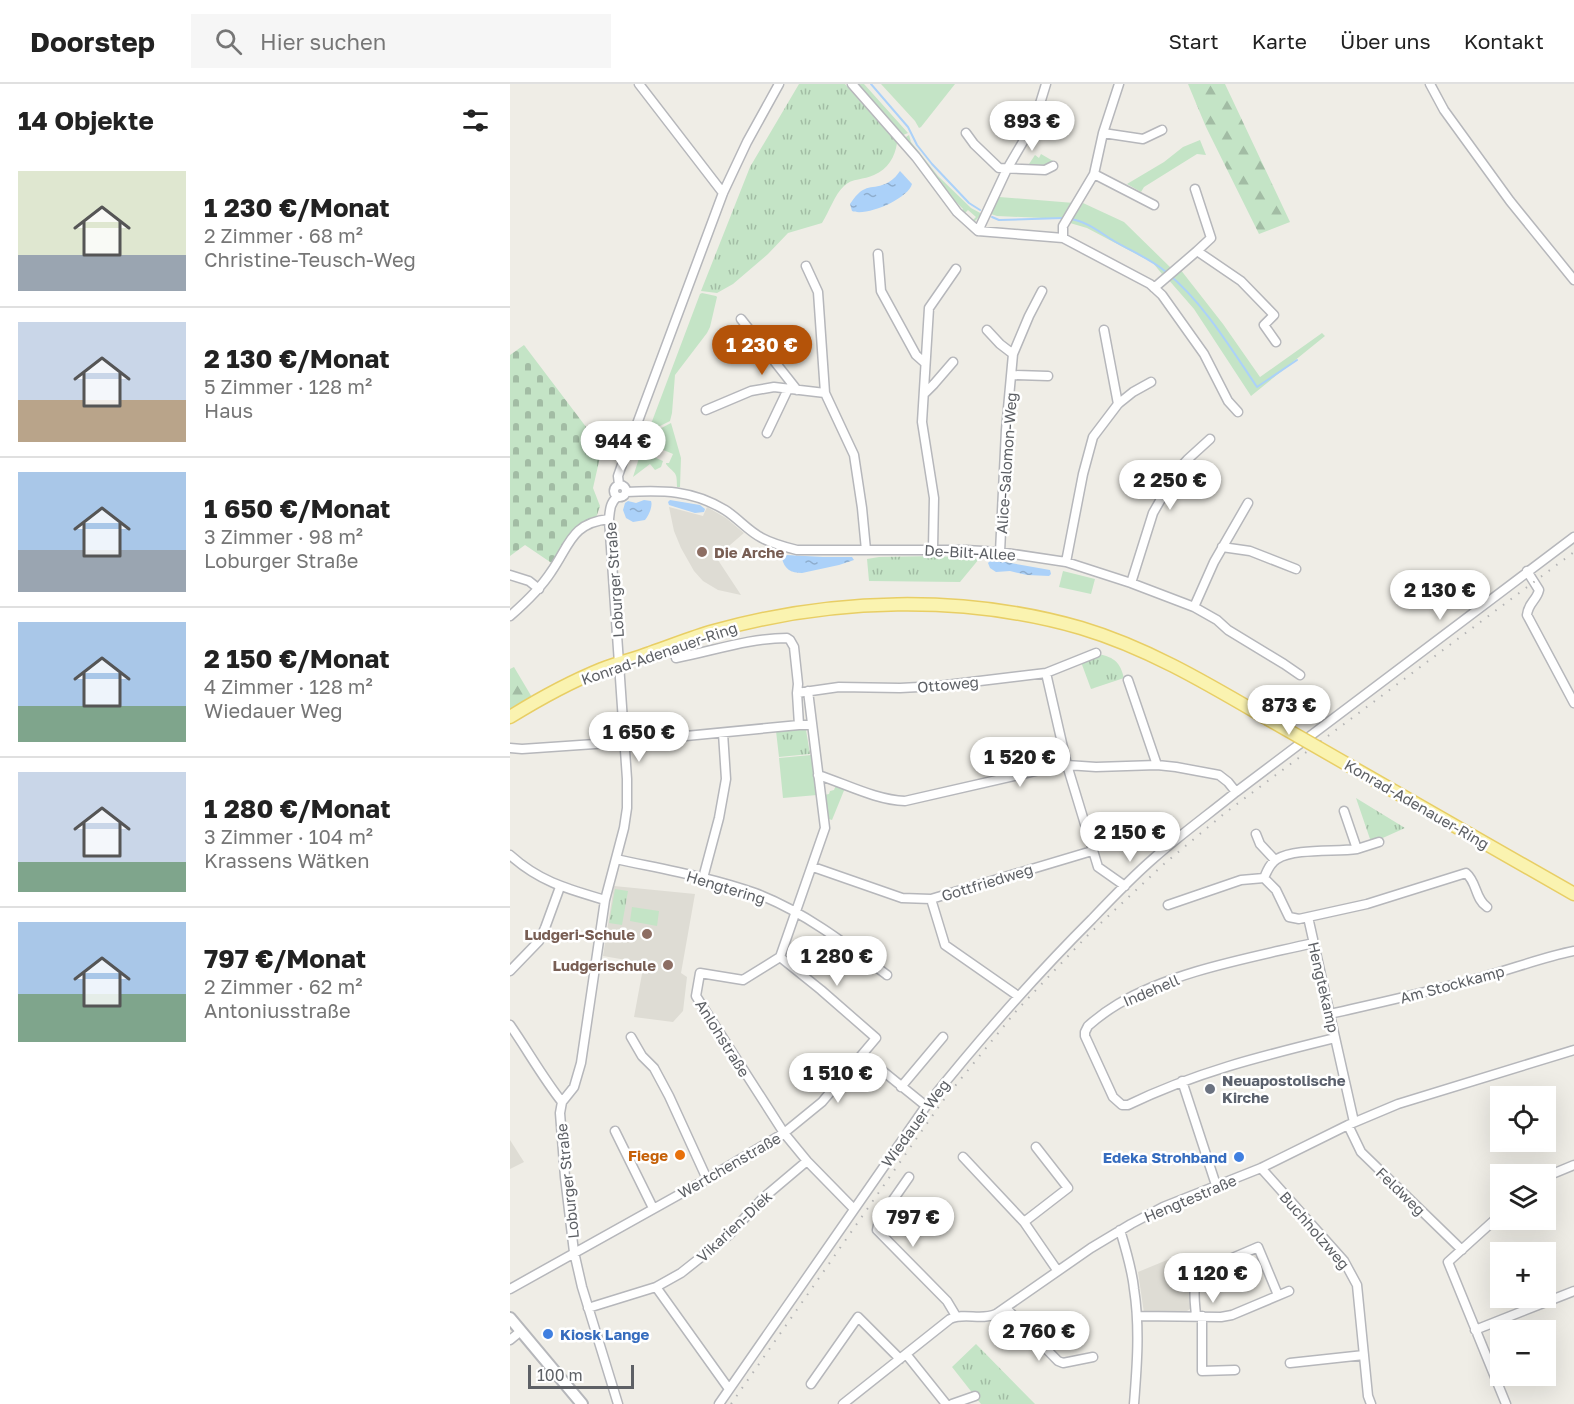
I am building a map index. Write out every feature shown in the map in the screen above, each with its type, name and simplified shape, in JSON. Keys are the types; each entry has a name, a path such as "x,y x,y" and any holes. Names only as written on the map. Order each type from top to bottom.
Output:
{"main road":[{"name":"Konrad-Adenauer-Ring","path":"510,717 570,683 619,663 712,632 759,621 836,609 889,605 971,607 1037,617 1109,638 1171,665 1268,718 1574,894"}],"street":[{"path":"639,84 723,193"},
{"path":"619,485 618,476 625,456 723,193 747,142 779,84"},
{"path":"852,84 916,157 957,212 978,231 1063,238 1150,284 1162,295 1204,354 1228,401 1238,412"},
{"path":"978,231 1007,169 1034,123 1046,84"},
{"path":"1063,238 1063,226 1094,174 1103,133 1119,84"},
{"path":"1430,84 1444,110 1510,201 1574,280"},
{"path":"1103,133 1143,139 1161,130"},
{"path":"966,133 999,168 1045,170 1053,166"},
{"path":"1094,174 1154,205"},
{"path":"1154,288 1211,238 1195,189"},
{"path":"1197,251 1241,281 1274,315 1264,326 1276,342"},
{"path":"878,254 881,291 916,354 925,363"},
{"path":"806,266 818,292 825,393 854,455 866,549"},
{"path":"933,549 934,498 922,422 929,308 956,269"},
{"name":"Alice-Salomon-Weg","path":"1000,552 1006,430 1013,354 1042,291"},
{"path":"741,319 793,389"},
{"path":"987,330 1013,354"},
{"path":"1104,330 1118,404"},
{"path":"925,393 953,362"},
{"name":"Alice-Salomon-Weg","path":"1012,375 1048,376"},
{"path":"1066,562 1083,474 1093,437 1118,404 1151,382"},
{"path":"706,410 752,392 774,387 825,393"},
{"path":"766,433 793,389"},
{"path":"1131,583 1153,513 1177,471 1210,439"},
{"path":"619,485 624,486 626,492 623,497 617,497 614,494 615,487 619,485"},
{"name":"De-Bilt-Allee","path":"626,492 671,491 698,498 725,510 762,538 788,548 808,551 933,549 1000,552 1066,562 1194,607 1300,675"},
{"name":"Loburger Straße","path":"617,497 610,506 609,519 627,779 627,808 605,900 581,1063 574,1087 562,1102 560,1113 574,1252 588,1308 618,1404"},
{"path":"1194,607 1214,562 1248,502"},
{"path":"510,616 527,602 551,573 578,530 592,521 609,519"},
{"name":"Wiedauer Weg","path":"719,1404 926,1107 1018,996 1125,886 1154,858 1236,792 1574,537"},
{"path":"1222,547 1250,551 1296,568"},
{"path":"1527,571 1539,590 1528,608 1527,615 1574,703"},
{"path":"510,575 529,581 538,589"},
{"path":"676,658 711,652 741,642 787,638 794,647 799,725"},
{"name":"Ottoweg","path":"797,693 839,687 938,686 1046,673 1096,652"},
{"path":"1046,673 1067,765 1092,851 1098,867 1125,886"},
{"path":"1128,680 1157,765"},
{"path":"780,957 825,828 808,691"},
{"path":"510,748 624,742 812,725"},
{"path":"703,878 719,818 726,779 723,733"},
{"path":"818,775 881,798 905,801 1067,765 1096,767 1157,765 1220,775 1236,792"},
{"path":"1344,811 1357,849"},
{"path":"1256,834 1260,844 1275,860"},
{"path":"1264,878 1275,860 1297,853 1357,849 1379,842"},
{"name":"Gottfriedweg","path":"813,867 902,898 931,899 1092,851"},
{"path":"510,855 524,868 560,887 605,900"},
{"name":"Hengtering","path":"616,859 703,878 755,893 796,912 887,975"},
{"path":"1168,905 1241,880 1264,878 1276,890 1289,917 1299,919 1367,904 1466,873 1472,878 1480,903 1487,907"},
{"path":"510,971 539,940 560,887"},
{"path":"931,899 945,945 1018,996"},
{"name":"Hengtekamp","path":"1308,917 1335,1038 1351,1124"},
{"name":"Indehell","path":"1182,1081 1122,1106 1113,1097 1086,1041 1085,1032 1088,1026 1118,1004 1159,984 1200,971 1313,943"},
{"name":"Am Stockkamp","path":"1330,1014 1428,992 1574,951"},
{"name":"Anlohstraße","path":"780,957 743,980 700,973 696,996 784,1133 807,1161 854,1209"},
{"name":"Wertchenstraße","path":"510,1289 707,1179 784,1133 822,1102 863,1055 876,1038 780,957"},
{"path":"510,1025 534,1059 548,1085 562,1102"},
{"path":"631,1037 642,1056 654,1068 669,1096 707,1179"},
{"path":"900,1087 943,1037"},
{"path":"1216,1185 1182,1081 1251,1058 1335,1038"},
{"name":"Hengtestraße","path":"956,1316 987,1317 996,1314 1090,1248 1151,1213 1261,1168 1351,1124 1398,1104 1574,1050"},
{"path":"863,1055 926,1107"},
{"name":"Feldweg","path":"1351,1124 1361,1152 1462,1250"},
{"path":"615,1131 653,1209"},
{"path":"1024,1222 1068,1188 1036,1148"},
{"path":"963,1157 1024,1222 1057,1270"},
{"name":"Vikarien-Diek","path":"588,1308 656,1287 681,1274 718,1245 762,1199 807,1161"},
{"path":"1556,1172 1574,1165"},
{"name":"Buchholzweg","path":"1261,1168 1344,1261 1351,1272 1357,1285 1368,1396 1371,1404"},
{"path":"843,1404 956,1316 947,1301 877,1230 879,1220 909,1177"},
{"path":"1490,1224 1448,1262 1506,1404"},
{"path":"1120,1230 1132,1275 1137,1316 1138,1349 1134,1404"},
{"path":"1235,1370 1202,1371 1195,1283 1197,1276 1202,1271 1258,1247 1278,1295"},
{"path":"656,1287 729,1389"},
{"path":"1137,1316 1221,1317 1232,1315 1289,1291"},
{"path":"1475,1330 1574,1291"},
{"path":"1006,1308 1058,1361 1063,1363 1093,1357"},
{"path":"811,1384 858,1317 903,1356 946,1404"},
{"path":"510,1318 582,1404"},
{"path":"510,1340 521,1331"},
{"path":"1290,1363 1364,1355"},
{"path":"952,1404 975,1396"}],"shaded area":[{"name":"Die Arche","path":"669,507 703,516 707,507 726,518 744,533 716,557 741,595 718,590 703,581 694,571 674,531"},
{"name":"Ludgeri-Schule","path":"614,886 695,894 681,973 687,977 683,1011 673,1022 634,1017 644,963 603,956"},
{"path":"510,1140 524,1162 510,1169"},
{"path":"1184,1253 1191,1270 1190,1309 1184,1313 1144,1313 1138,1272"}],"green space":[{"path":"799,84 845,84 897,143 893,158 879,172 844,186 822,223 788,233 733,284 717,293 701,291 750,167"},
{"path":"855,84 864,84 908,133 901,136"},
{"path":"881,84 955,84 919,128"},
{"path":"1188,84 1225,84 1290,222 1259,234 1206,127"},
{"path":"909,135 911,142 938,176 971,208 982,214 973,223 976,217 968,210 964,214 963,209 944,190 903,139"},
{"path":"1200,140 1206,155 1197,154 1144,187 1141,192 1127,184 1164,162 1183,147"},
{"path":"1041,154 1053,161 1043,168 1029,164 1035,155 1039,158"},
{"path":"999,197 1074,203 1064,219 997,216 991,214"},
{"path":"1083,203 1124,222 1171,268 1162,274 1153,263 1087,228 1070,223"},
{"path":"1180,269 1223,324 1260,377 1322,333 1325,336 1251,396 1194,309 1167,278"},
{"path":"700,294 717,297 710,327 675,375 670,421 648,432"},
{"path":"524,345 602,448 593,488 600,506 596,518 586,520 577,527 553,564 525,545 510,556 510,355"},
{"path":"671,423 681,458 680,487 677,487 675,473 666,464 669,463 673,454 661,449 656,458 663,461 661,467 655,470 650,464 633,477 646,436"},
{"path":"938,556 979,559 960,582 869,581 867,559"},
{"path":"1063,571 1095,579 1091,594 1059,587"},
{"path":"1099,654 1116,662 1124,678 1091,689 1081,662"},
{"path":"514,667 533,699 510,714 510,669"},
{"path":"806,730 810,754 779,757 776,731"},
{"path":"811,755 817,795 783,798 779,758"},
{"path":"836,785 845,788 832,820 826,818 824,795 834,790"},
{"path":"1356,798 1405,828 1376,841 1370,839"},
{"path":"615,889 628,891 622,925 609,923"},
{"path":"632,907 659,911 657,926 630,921"},
{"path":"976,1344 1035,1404 981,1404 952,1367"}],"water":[{"path":"900,171 912,184 903,195 876,209 852,211 850,204 860,192 889,182"},
{"path":"670,500 700,505 705,509 704,512 695,513 669,505"},
{"path":"651,501 645,520 633,522 626,518 623,510 625,503"},
{"path":"787,555 852,557 854,560 798,573 789,570 784,565 782,558"},
{"path":"990,561 1050,570 1051,574 1049,576 1027,575 1010,571 996,572 990,568 988,563"}],"waterway":[{"path":"871,84 908,127 917,145 932,164 969,203 980,210"},
{"path":"992,217 999,220 1063,218"},
{"path":"1069,219 1087,224 1160,267 1192,297 1257,387 1297,360"}],"railway":[{"path":"731,1404 942,1102 1017,1010 1089,934 1164,864 1225,813 1574,552"}],"place":[{"name":"Die Arche","path":"702,552"},
{"name":"Ludgeri-Schule","path":"647,934"},
{"name":"Ludgerischule","path":"668,965"},
{"name":"Neuapostolische Kirche","path":"1210,1089"},
{"name":"Fiege","path":"680,1155"},
{"name":"Edeka Strohband","path":"1239,1157"},
{"name":"Kiosk Lange","path":"548,1334"}]}
